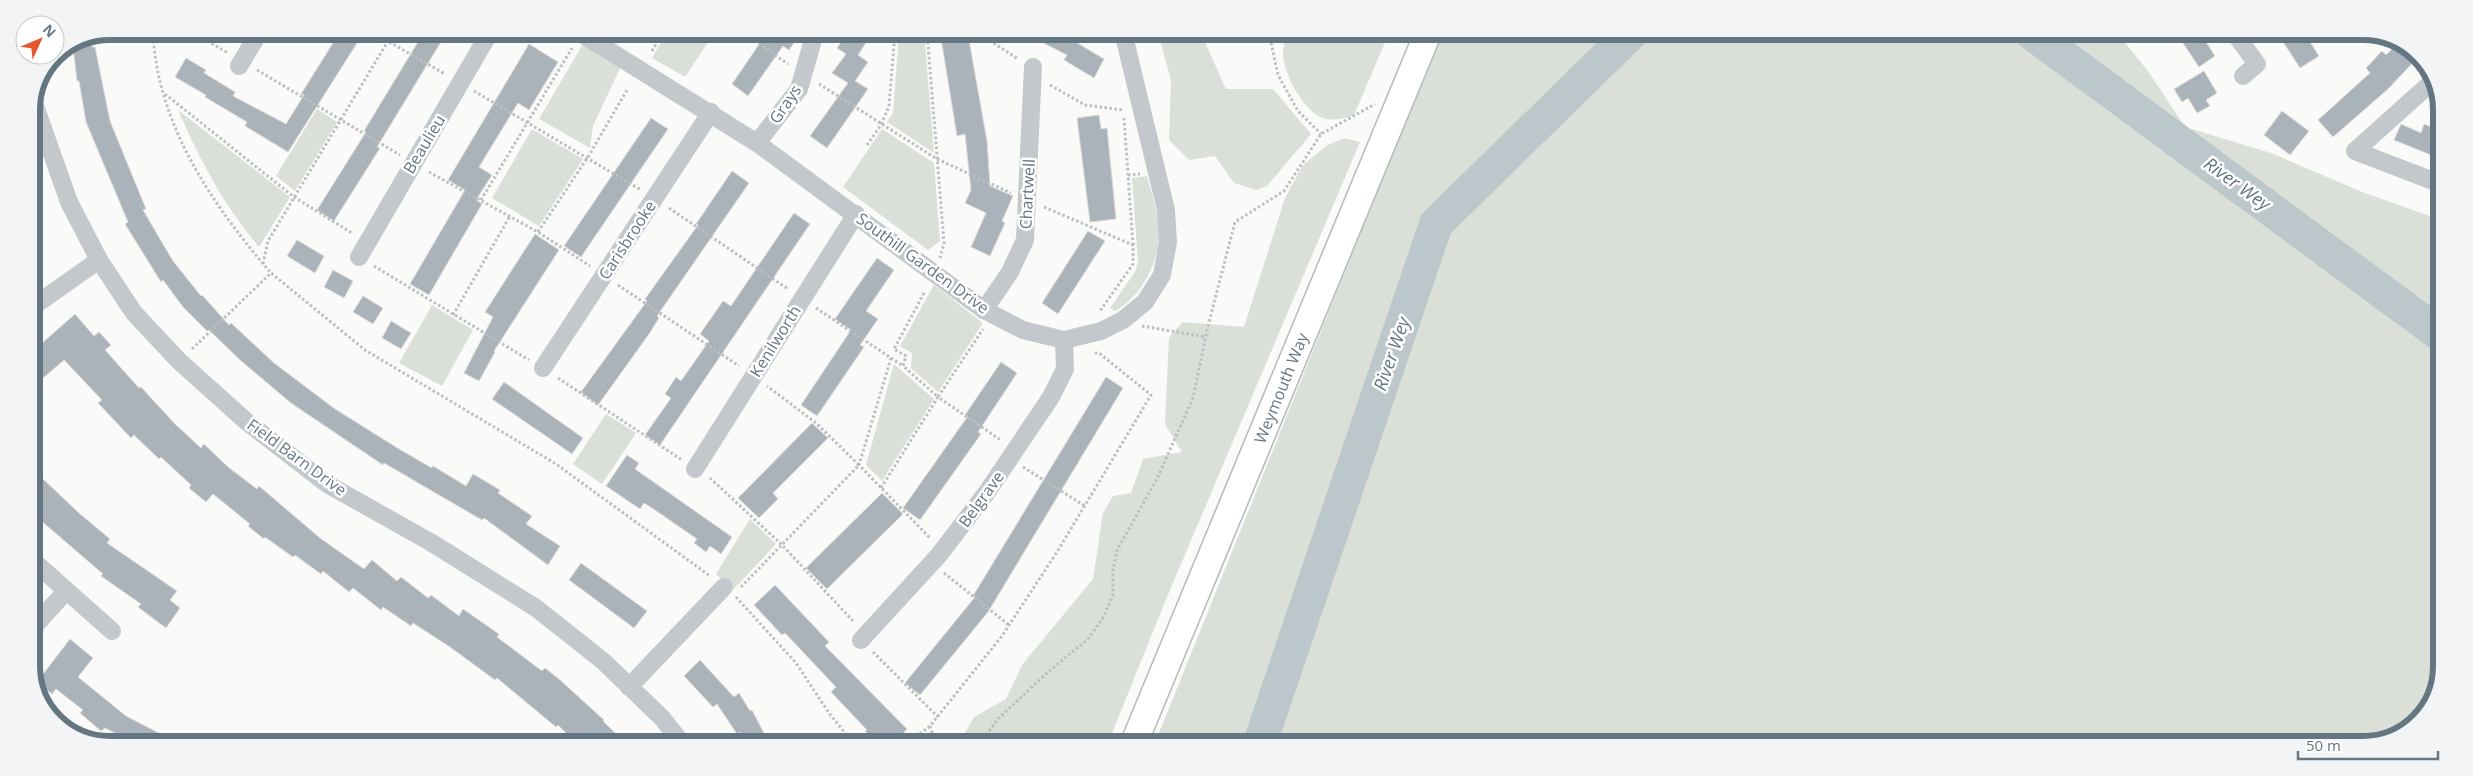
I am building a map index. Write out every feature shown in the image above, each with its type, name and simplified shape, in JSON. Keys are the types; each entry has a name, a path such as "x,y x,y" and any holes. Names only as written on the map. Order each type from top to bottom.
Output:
{"highway":[{"name":"Weymouth Way","path":"1137,736 1425,40"}],"street":[{"path":"241,64 255,40"},
{"name":"Beaulieu","path":"363,250 485,40"},
{"name":"Southill Garden Drive","path":"594,40 711,112 757,143 988,312 1065,348 1123,320 1144,302 1162,275 1168,242 1166,210 1125,40"},
{"name":"Grays","path":"757,143 799,89 813,40"},
{"path":"2239,40 2256,64 2243,76"},
{"name":"Chartwell","path":"988,312 1025,240 1033,71"},
{"path":"2429,85 2355,151 2433,181"},
{"name":"Carisbrooke","path":"543,368 711,112"},
{"name":"Field Barn Drive","path":"40,120 69,202 99,260 134,313 178,361 247,422 327,484 432,543 536,608 603,661 662,718 676,736"},
{"name":"Kenilworth","path":"695,469 856,214"},
{"path":"40,302 99,260"},
{"name":"Belgrave","path":"862,640 937,557 1012,454 1051,397 1065,369 1065,348"},
{"path":"40,567 112,631"},
{"path":"40,620 66,591"},
{"path":"629,687 729,591"}],"path":[{"path":"153,40 154,58 175,131 211,194 244,242 271,273 365,350 556,464 649,529 729,591 796,663 829,713 847,736"},
{"path":"204,40 241,64 538,232 754,376 816,423 882,488 937,557 1009,625"},
{"path":"263,264 268,241 388,40 588,157 654,198 903,366 938,398 1085,506"},
{"path":"481,200 576,40"},
{"path":"652,51 658,40"},
{"path":"754,40 880,124 937,159 1133,245"},
{"path":"867,145 889,106 894,40"},
{"path":"928,40 944,243 940,259"},
{"path":"990,40 1084,104 1123,110 1133,264 1096,317 1101,330"},
{"path":"1270,40 1278,75 1298,111 1321,134"},
{"path":"538,232 588,157 627,90"},
{"path":"164,93 294,197 453,315 543,368 717,482 781,544 853,619 862,640 938,717"},
{"path":"985,736 998,719 1048,672 1088,639 1103,618 1114,595 1113,570 1117,550 1157,479 1193,398 1206,337 1235,222 1284,192 1321,134 1381,100"},
{"path":"453,315 510,216"},
{"path":"178,361 271,273"},
{"path":"903,366 906,356 894,349 924,293"},
{"path":"882,488 938,398 988,312"},
{"path":"1123,320 1144,327 1206,337"},
{"path":"917,736 938,717 1009,625 1085,506 1151,395 1099,353 1065,348"},
{"path":"729,591 781,544 859,465 891,358"},
{"path":"930,726 933,736"}],"shaded area":[{"path":"662,40 710,40 685,77 652,58"},
{"path":"898,40 925,40 934,153 887,122 893,113"},
{"path":"1160,40 1204,40 1226,89 1273,89 1311,134 1267,186 1256,190 1234,183 1215,156 1189,160 1169,140 1171,80"},
{"path":"1286,40 1386,40 1354,115 1337,119 1324,119 1320,117 1300,97 1286,69 1283,49"},
{"path":"1438,40 2123,40 2148,71 2185,127 2271,153 2362,192 2433,217 2433,666 2431,684 2421,705 2406,722 2394,729 2363,736 1158,736"},
{"path":"583,44 621,66 593,126 590,148 539,119"},
{"path":"317,109 337,122 295,191 276,176"},
{"path":"178,110 290,197 259,247 224,199 195,147"},
{"path":"532,129 583,159 539,226 492,198"},
{"path":"882,129 934,163 940,241 928,250 843,187"},
{"path":"1344,138 1360,142 1167,597 1111,736 963,736 974,717 1006,699 1022,665 1093,579 1103,513 1113,496 1131,493 1143,459 1182,452 1165,424 1169,338 1182,322 1244,327 1285,198 1303,165 1326,146"},
{"path":"1147,176 1159,225 1157,250 1149,274 1142,286 1134,296 1115,311 1110,308 1135,272 1138,262 1132,178"},
{"path":"934,285 983,323 938,392 911,368 912,353 900,346"},
{"path":"432,305 473,330 442,386 399,363"},
{"path":"894,364 934,399 882,481 866,465"},
{"path":"606,414 636,433 602,484 573,464"},
{"path":"750,519 776,544 733,590 716,574"}],"building":[{"path":"335,40 359,40 288,152 245,126 247,122 175,77 186,58 206,70 204,73 235,92 233,96 286,124 304,95 301,94"},
{"path":"419,40 442,40 377,147 380,148 334,221 317,210 366,132 364,131"},
{"path":"756,40 796,40 789,50 783,46 748,96 732,84 760,43"},
{"path":"842,40 868,40 858,55 868,62 855,81 868,89 827,148 810,136 848,83 832,73 846,54 837,48"},
{"path":"941,40 969,40 987,141 990,186 1013,196 1002,221 1005,223 990,256 971,247 986,213 965,203 971,190 965,134 957,136"},
{"path":"1038,40 1072,40 1104,59 1094,78 1064,60 1067,55"},
{"path":"2181,40 2205,40 2215,56 2199,67"},
{"path":"2282,40 2309,40 2319,56 2300,68"},
{"path":"92,42 92,47 95,47 110,121 146,209 143,210 173,261 201,296 229,325 231,323 274,363 335,409 399,449 432,468 433,466 466,486 473,474 500,490 498,493 532,516 526,524 560,546 548,565 484,518 482,520 384,463 383,465 291,403 240,360 209,330 207,331 183,307 163,280 161,282 125,224 128,222 86,122 79,81 77,81 73,51"},
{"path":"529,44 558,62 529,110 518,103 479,167 492,175 476,200 482,204 429,295 410,284 465,190 448,180"},
{"path":"2394,47 2414,62 2388,89 2333,137 2318,120 2370,73 2366,68 2382,51 2386,55"},
{"path":"2204,71 2217,93 2206,100 2210,106 2197,113 2188,98 2182,102 2174,89"},
{"path":"2282,111 2309,131 2290,155 2264,135"},
{"path":"1099,115 1101,129 1107,128 1116,219 1090,222 1077,118"},
{"path":"651,118 668,129 581,257 564,246"},
{"path":"2401,124 2421,133 2424,124 2433,128 2433,156 2394,140"},
{"path":"732,171 749,183 657,316 659,318 649,334 598,405 581,392 647,301 645,299 698,225 696,224"},
{"path":"794,213 810,224 660,445 645,435 671,398 665,394 676,377 681,381 709,341 700,334 723,301 731,306"},
{"path":"1088,231 1105,241 1058,314 1042,303"},
{"path":"535,234 559,250 494,351 479,381 464,373 493,317 485,312"},
{"path":"297,240 324,256 315,273 287,256"},
{"path":"877,258 894,270 866,311 878,319 860,345 864,347 817,416 801,405 851,330 835,319"},
{"path":"333,270 353,281 344,298 324,287"},
{"path":"363,296 383,308 373,324 353,312"},
{"path":"75,314 94,336 99,332 111,345 105,350 139,388 141,387 175,424 201,448 204,444 228,467 257,489 259,486 320,538 364,569 372,560 397,581 401,577 428,598 431,595 459,616 463,609 499,634 497,637 542,671 545,668 559,679 604,720 618,736 569,736 558,725 556,727 497,678 495,680 413,623 411,626 383,607 381,610 353,588 349,592 323,571 321,574 295,555 293,557 265,537 264,539 248,526 250,524 213,494 206,502 189,488 191,485 161,457 159,459 134,435 131,438 98,403 102,400 64,360 42,379 40,377 40,345"},
{"path":"391,321 411,333 401,349 382,338"},
{"path":"1001,362 1017,373 978,432 981,434 920,520 903,508 968,416 965,415"},
{"path":"1106,377 1123,388 988,612 920,695 905,683 975,597 973,596"},
{"path":"504,382 583,438 572,454 492,399"},
{"path":"812,423 828,438 773,493 778,499 759,518 738,498"},
{"path":"627,455 639,463 635,469 732,537 721,554 710,546 706,552 694,543 697,539 655,510 644,503 640,509 606,486"},
{"path":"42,478 110,539 107,543 177,591 170,600 180,608 166,628 138,607 141,604 101,576 103,574 40,520 40,480"},
{"path":"882,493 903,514 827,589 806,568"},
{"path":"581,563 647,611 634,628 569,580"},
{"path":"775,585 829,642 825,646 907,729 900,736 870,736 865,731 867,730 831,692 836,687 785,633 782,635 754,605"},
{"path":"70,639 93,658 78,677 126,716 164,736 121,736 105,728 101,731 80,713 83,710 56,689 52,694 43,687 41,677"},
{"path":"700,660 734,697 739,693 750,711 752,710 765,736 742,736 740,732 737,734 717,704 713,707 684,676"}],"waterway":[{"name":"River Wey","path":"1262,736 1436,224 1624,40"},
{"name":"River Wey","path":"2041,40 2433,329"}]}
